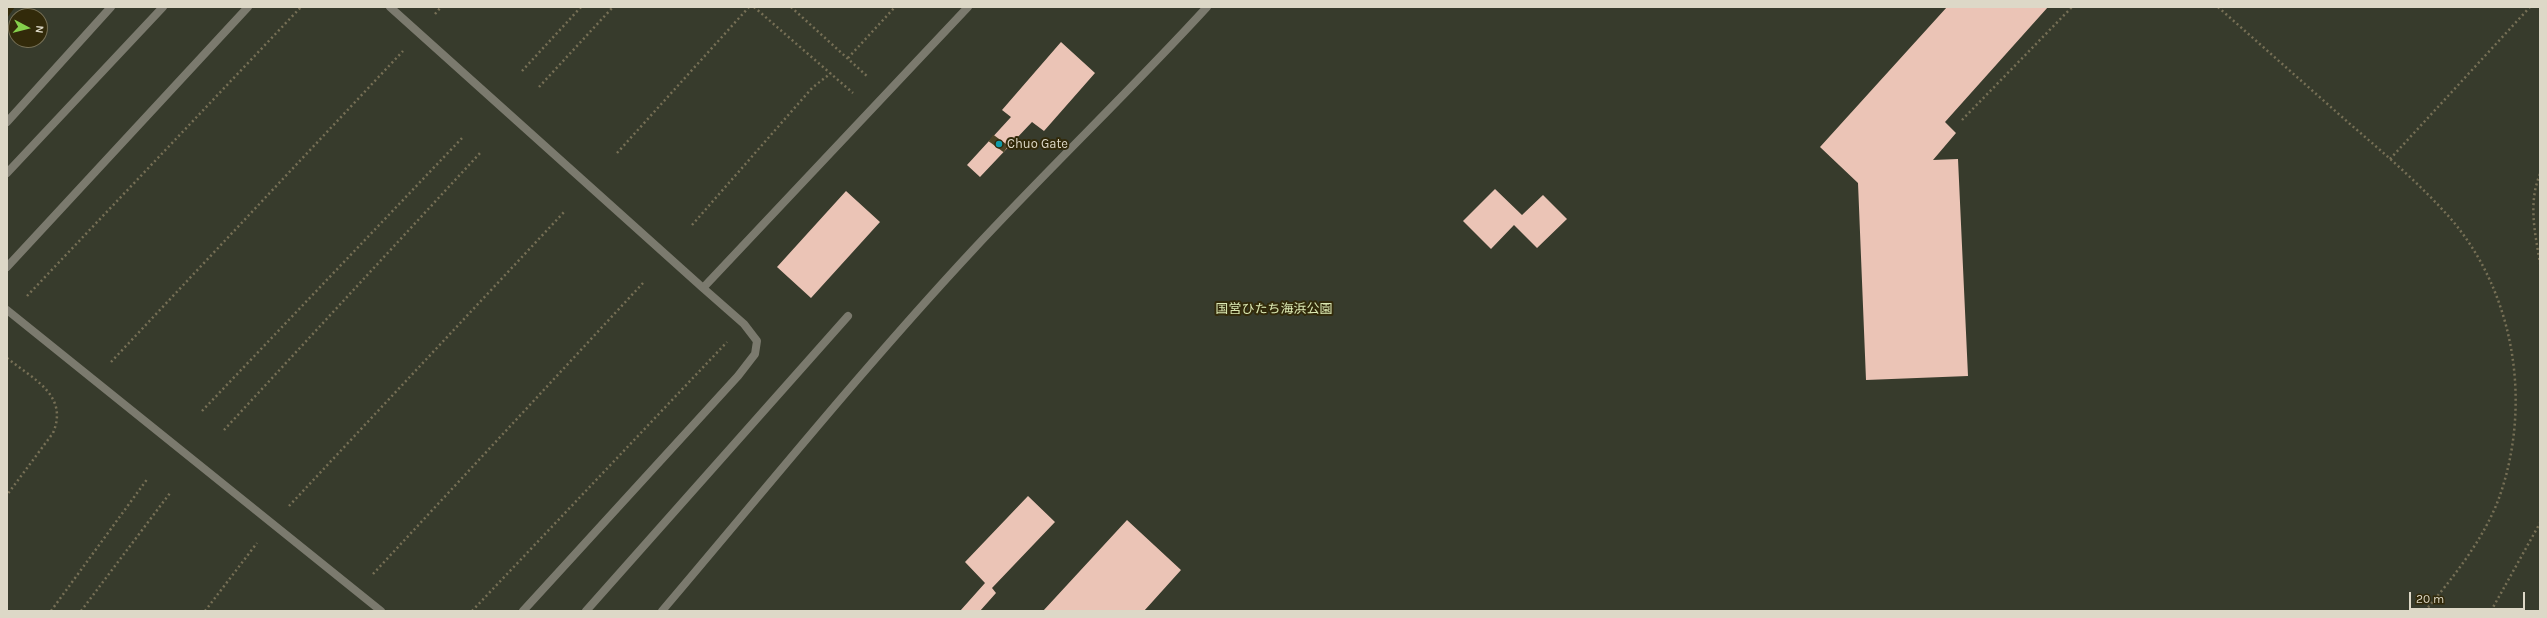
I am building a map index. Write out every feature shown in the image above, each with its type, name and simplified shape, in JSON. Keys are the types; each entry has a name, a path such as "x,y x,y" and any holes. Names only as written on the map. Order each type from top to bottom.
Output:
{"street":[{"path":"7,122 111,7"},
{"path":"7,173 163,7"},
{"path":"7,267 248,7"},
{"path":"390,7 744,324 757,341 755,354 738,376 523,611"},
{"path":"703,288 968,7"},
{"path":"662,611 899,332 972,251 1146,74 1208,7"},
{"path":"8,311 381,611"},
{"path":"586,611 848,316"}],"path":[{"path":"8,311 42,282 300,7"},
{"path":"95,380 122,348 385,71 441,7"},
{"path":"522,72 581,7"},
{"path":"539,87 613,7"},
{"path":"617,153 749,7"},
{"path":"754,7 859,98"},
{"path":"791,7 873,82"},
{"path":"848,58 895,7"},
{"path":"1962,120 2072,7"},
{"path":"2218,7 2390,159 2451,219 2468,243 2494,291 2510,339 2515,369 2516,398 2514,433 2508,468 2498,500 2482,532 2425,611"},
{"path":"2390,159 2530,7"},
{"path":"692,225 812,88 831,73"},
{"path":"202,411 463,138"},
{"path":"224,430 481,152"},
{"path":"2540,174 2534,188 2533,223 2540,263"},
{"path":"206,611 273,524 565,211"},
{"path":"357,592 643,283"},
{"path":"472,611 744,324"},
{"path":"7,358 47,390 58,410 57,422 53,433 7,495"},
{"path":"51,611 148,478"},
{"path":"81,611 170,493"},
{"path":"2491,611 2540,523"}],"green space":[{"name":"国営ひたち海浜公園","path":"15,7 2540,7 2540,611 7,611 8,17 8,48 48,48 48,8 14,8"}],"building":[{"path":"1947,7 2048,7 1945,122 1956,133 1933,160 1958,159 1968,376 1866,380 1858,183 1820,147"},
{"path":"1061,42 1095,73 1044,131 1032,122 980,177 967,165 1011,117 1002,110"},
{"path":"1495,189 1522,215 1543,195 1567,219 1537,248 1514,225 1491,249 1463,221"},
{"path":"846,191 880,222 811,298 777,267"},
{"path":"1028,496 1055,522 992,588 996,593 980,611 960,611 985,583 965,562"},
{"path":"1127,520 1181,570 1144,611 1043,611"}],"tunnel":[{"path":"991,138 1006,149"}],"place":[{"name":"Chuo Gate","path":"999,144"}]}
